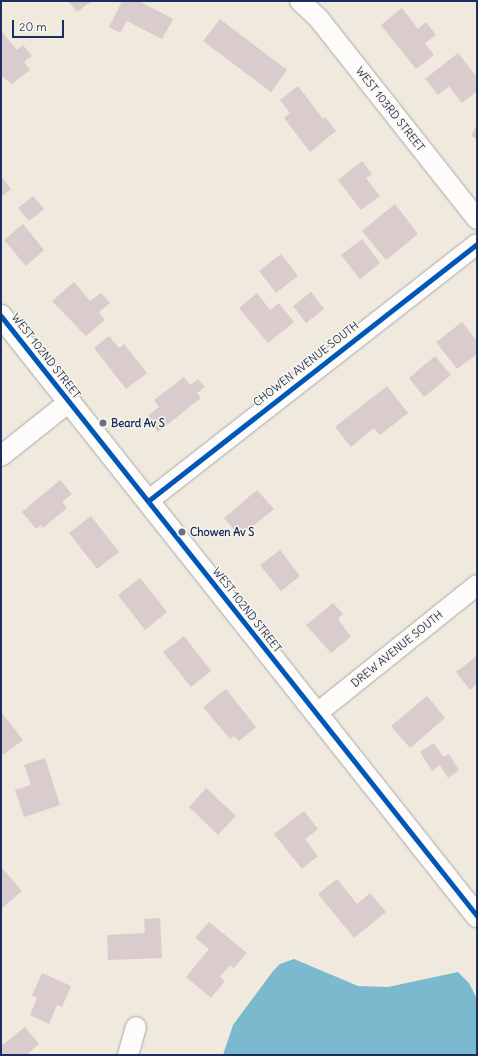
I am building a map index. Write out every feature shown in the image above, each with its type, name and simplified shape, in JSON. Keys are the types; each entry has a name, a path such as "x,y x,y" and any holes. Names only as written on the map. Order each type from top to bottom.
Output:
{"street":[{"name":"WEST 103RD STREET","path":"300,1 319,19 477,219"},
{"name":"CHOWEN AVENUE SOUTH","path":"148,501 477,244"},
{"name":"WEST 102ND STREET","path":"1,316 477,916"},
{"path":"1,456 69,402"},
{"name":"DREW AVENUE SOUTH","path":"316,714 477,585"},
{"path":"128,1055 136,1027"}],"water":[{"path":"294,959 358,986 388,987 458,972 469,983 477,999 477,1055 223,1055 233,1025 273,971 280,964"}],"building":[{"path":"68,1 92,1 77,12"},
{"path":"122,1 139,1 173,19 162,39 127,21 120,33 109,27"},
{"path":"402,8 418,29 426,22 436,35 425,43 434,55 416,69 381,25"},
{"path":"220,19 287,70 271,92 203,41"},
{"path":"1,31 17,50 23,45 32,56 24,62 30,70 12,84 1,76"},
{"path":"458,53 477,77 477,91 462,103 449,86 438,95 425,79"},
{"path":"298,86 323,119 325,117 336,131 310,152 284,118 290,113 280,100"},
{"path":"477,125 477,139 471,136"},
{"path":"362,161 372,174 366,178 380,196 361,210 338,180"},
{"path":"3,179 11,189 1,197 1,181"},
{"path":"33,196 44,209 29,221 18,208"},
{"path":"395,204 418,234 386,260 362,231"},
{"path":"23,224 44,250 26,266 4,240"},
{"path":"362,239 380,263 360,279 341,255"},
{"path":"281,254 298,276 276,293 259,271"},
{"path":"74,282 90,301 101,293 110,303 99,312 105,320 86,336 52,301"},
{"path":"311,292 324,309 306,323 293,306"},
{"path":"257,293 270,310 279,303 294,322 268,343 239,308"},
{"path":"462,322 477,341 477,354 457,369 436,342"},
{"path":"109,336 119,348 124,344 147,373 126,389 94,348"},
{"path":"435,356 451,375 424,397 409,378"},
{"path":"184,377 190,385 198,379 205,387 197,393 201,398 158,432 146,417 159,407 154,400"},
{"path":"387,386 408,413 380,435 374,428 351,447 335,427"},
{"path":"60,480 72,494 62,502 67,508 43,528 41,525 36,529 22,512"},
{"path":"257,490 274,509 240,537 224,518"},
{"path":"91,516 119,552 97,569 69,533"},
{"path":"280,550 300,576 281,591 260,565"},
{"path":"140,578 167,612 145,630 118,595"},
{"path":"333,603 343,614 338,619 351,637 331,653 306,625"},
{"path":"184,636 211,671 191,687 163,652"},
{"path":"477,656 477,684 470,690 456,672"},
{"path":"226,689 256,727 239,741 234,736 230,739 203,707"},
{"path":"427,696 445,718 410,748 391,726"},
{"path":"1,712 23,740 3,755 1,753"},
{"path":"434,743 443,757 449,754 459,770 448,778 440,765 432,771 420,752"},
{"path":"45,758 60,805 24,817 15,790 31,785 24,765"},
{"path":"206,788 236,816 218,835 189,807"},
{"path":"304,811 318,829 305,839 318,856 302,869 274,834"},
{"path":"1,867 22,891 1,909"},
{"path":"337,879 357,904 370,893 386,912 354,938 318,894"},
{"path":"160,918 162,958 108,960 107,935 145,933 144,919"},
{"path":"209,922 247,953 234,968 230,965 220,977 225,981 211,998 186,977 209,949 195,938"},
{"path":"42,973 71,986 62,1007 57,1005 49,1024 30,1015 37,998 32,996"},
{"path":"25,1027 39,1044 26,1055 1,1055 1,1046"}],"cycle path":[{"path":"148,501 477,244"},
{"path":"1,316 477,916"}],"place":[{"name":"Beard Av S","path":"103,423"},
{"name":"Chowen Av S","path":"182,532"}]}
